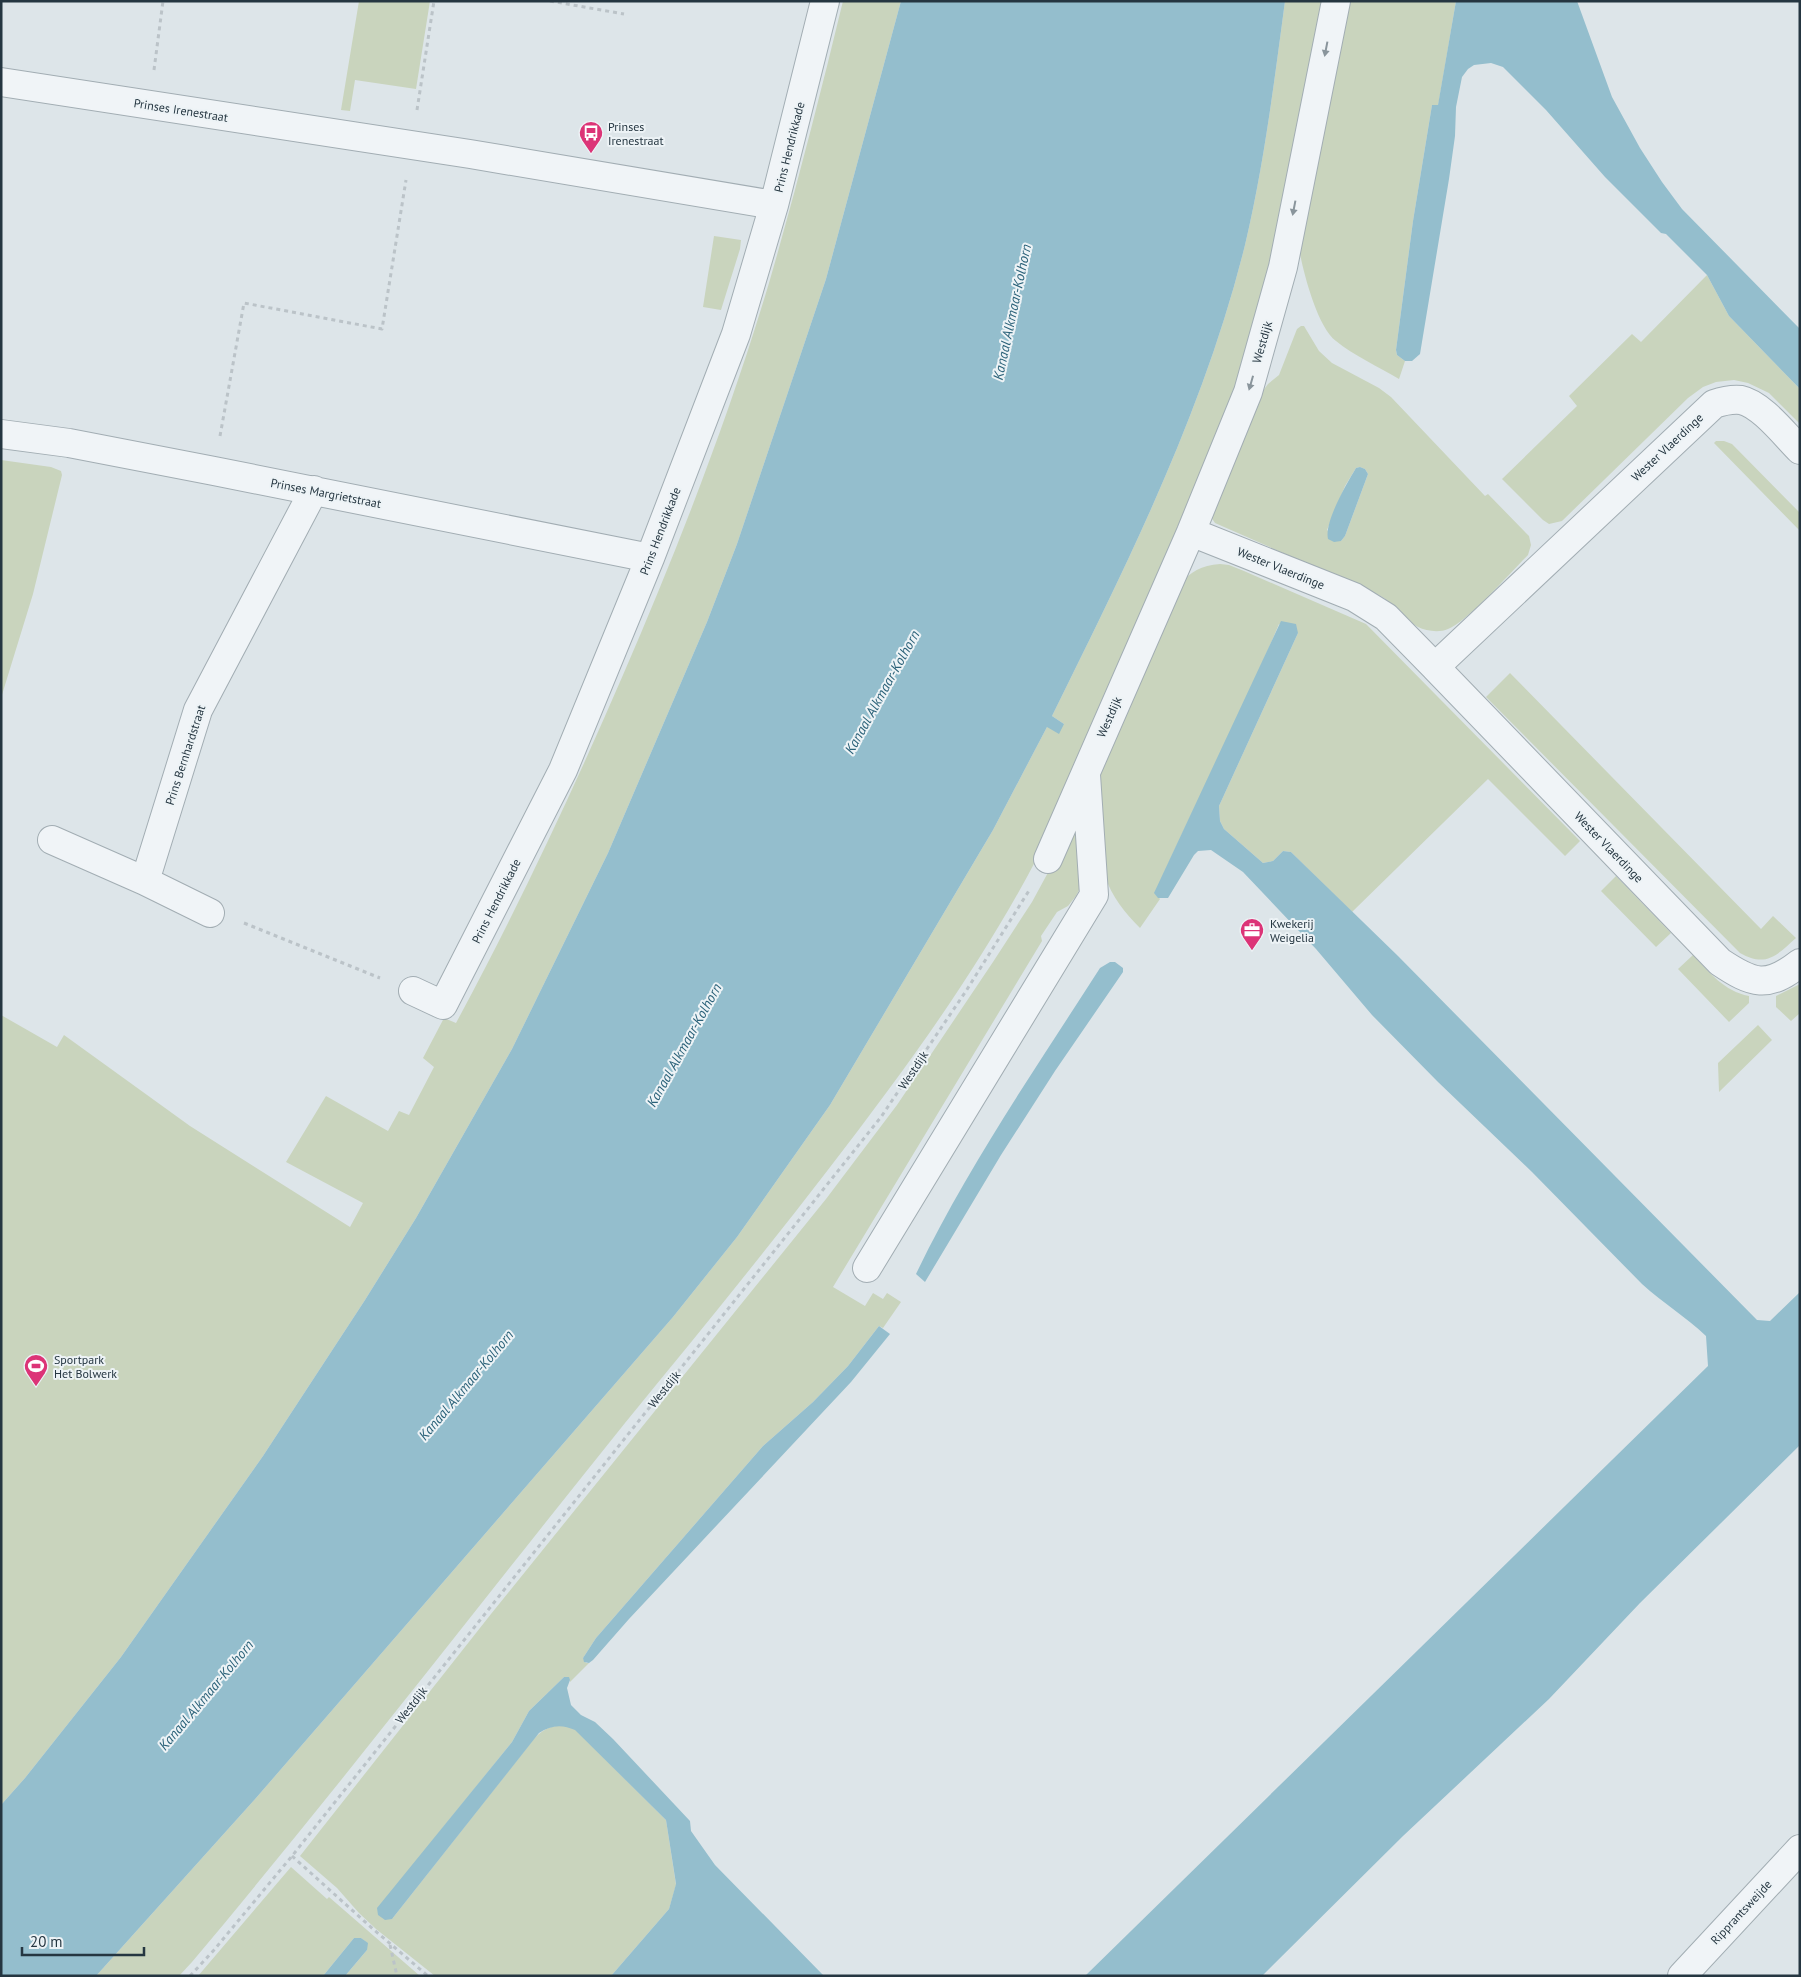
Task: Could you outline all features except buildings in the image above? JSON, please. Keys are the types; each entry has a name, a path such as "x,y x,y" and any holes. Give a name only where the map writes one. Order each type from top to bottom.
{"street":[{"name":"Prins Hendrikkade","path":"413,991 443,1005 562,770 650,558 736,334 774,205 825,1"},
{"name":"Westdijk","path":"1048,859 1191,532 1248,392 1281,275 1336,1"},
{"name":"Prinses Irenestraat","path":"1,82 411,145 774,205"},
{"name":"Wester Vlaerdinge","path":"1435,668 1714,404 1725,400 1741,400 1756,406 1800,450"},
{"name":"Prinses Margrietstraat","path":"1,434 69,444 314,490 650,558"},
{"name":"Prins Bernhardstraat","path":"145,881 198,710 314,490"},
{"name":"Wester Vlaerdinge","path":"1191,532 1354,597 1386,618 1720,962 1741,976 1763,981 1783,976 1800,963"},
{"path":"867,1268 1094,895 1085,771"},
{"path":"52,840 145,881 210,913"},
{"name":"Ripprantsweijde","path":"1682,1976 1800,1849"}],"path":[{"path":"148,105 163,1"},
{"path":"214,471 244,303 382,329 434,1"},
{"path":"550,1 624,14"},
{"name":"Westdijk","path":"190,1976 292,1856 881,1117 1010,923 1048,859"},
{"path":"210,913 233,919 413,991"},
{"path":"292,1856 428,1976"},
{"path":"390,1944 397,1976"}],"green space":[{"path":"359,1 430,1 416,89 355,80 350,111 341,110"},
{"path":"843,1 901,1 826,279 737,544 707,622 608,853 512,1049 416,1218 365,1300 263,1456 121,1657 25,1778 1,1805 1,1015 57,1047 64,1035 190,1126 350,1227 363,1203 286,1162 326,1096 388,1131 399,1111 409,1115 434,1067 423,1058 444,1018 456,1023 501,938 543,851 623,675 683,530 720,432 779,248 808,143"},
{"path":"1285,1 1327,1 1276,250 1228,415 1036,860 1003,919 929,1034 825,1174 356,1761 192,1962 179,1976 96,1976 256,1798 673,1317 737,1237 830,1105 993,830 1047,727 1064,724 1052,716 1108,602 1161,486 1186,427 1228,307 1245,245 1258,185"},
{"path":"1344,1 1456,1 1438,106 1432,105 1413,221 1396,350 1397,355 1405,361 1399,379 1350,351 1329,334 1312,298 1299,249"},
{"path":"714,236 741,240 740,249 721,310 703,307"},
{"path":"1707,275 1729,316 1800,389 1800,424 1769,393 1748,383 1734,380 1716,382 1703,387 1688,398 1562,521 1549,524 1502,479 1577,406 1569,396 1632,334 1641,342"},
{"path":"1304,326 1319,351 1332,363 1379,388 1391,397 1485,496 1488,494 1529,536 1531,545 1528,555 1477,607 1456,625 1441,631 1425,630 1418,627 1379,595 1215,523 1211,517 1256,400 1268,384 1279,375 1297,329","holes":["1356,468 1365,469 1368,474 1345,536 1341,541 1327,530 1345,486"]},
{"path":"1716,441 1732,444 1800,513 1800,531 1714,443"},
{"path":"1,460 51,467 61,471 62,475 33,594 1,698"},
{"path":"1220,564 1229,565 1244,571 1366,624 1580,841 1565,856 1488,779 1352,912 1291,852 1283,851 1273,861 1263,863 1224,829 1220,821 1219,806 1298,633 1279,624 1155,893 1160,899 1140,928 1111,891 1105,876 1098,777 1178,585 1197,570"},
{"path":"1510,673 1761,929 1773,916 1796,938 1771,958 1757,959 1740,953 1486,697"},
{"path":"1076,821 1082,884 1076,896 1068,906 1057,912 1041,936 1042,941 833,1287 865,1306 873,1293 883,1299 887,1293 901,1302 883,1328 879,1326 848,1366 813,1402 763,1446 596,1638 583,1658 586,1663 589,1663 570,1682 570,1680 564,1677 529,1711 512,1742 437,1835 392,1919 533,1740 547,1729 557,1726 575,1729 666,1820 676,1885 669,1909 611,1976 435,1976 376,1929 337,1888 300,1856 491,1614 826,1199 897,1105 1032,902"},
{"path":"1616,876 1671,933 1656,947 1601,891"},
{"path":"1693,955 1725,986 1740,994 1749,996 1749,1003 1729,1022 1678,969"},
{"path":"1800,984 1800,1013 1791,1021 1776,1007 1776,996"},
{"path":"1758,1025 1772,1040 1719,1092 1718,1063"},
{"path":"291,1867 327,1899 329,1897 420,1976 345,1976 367,1950 367,1943 361,1938 354,1938 323,1976 198,1976"}],"water":[{"name":"Kanaal Alkmaar-Kolhorn","path":"901,1 1285,1 1258,185 1245,245 1228,307 1186,427 1161,486 1108,602 1052,716 1064,724 1059,734 1047,727 993,830 830,1105 737,1237 673,1317 256,1798 96,1976 1,1976 1,1805 25,1778 121,1657 263,1456 365,1300 416,1218 512,1049 608,853 707,622 737,544 826,279"},
{"path":"1456,1 1577,1 1612,97 1640,148 1662,182 1682,209 1800,329 1800,389 1729,316 1707,275 1666,234 1661,233 1605,177 1546,110 1503,67 1491,63 1474,65 1462,77 1456,107 1455,136 1449,179 1420,354 1412,361 1405,361 1397,355 1396,350 1413,221 1432,105 1438,105"},
{"path":"1356,468 1365,469 1368,474 1345,536 1341,541 1334,542 1328,539 1329,523 1342,493"},
{"path":"1281,621 1296,624 1298,633 1219,806 1220,821 1224,829 1263,863 1273,861 1283,851 1291,852 1398,956 1757,1320 1770,1321 1800,1292 1800,1445 1640,1603 1549,1699 1403,1836 1262,1976 1085,1976 1708,1366 1706,1336 1642,1284 1532,1172 1438,1082 1372,1015 1316,949 1243,872 1211,850 1198,851 1168,898 1158,898 1154,893"},
{"path":"1110,962 1115,962 1123,968 1123,972 1055,1071 1001,1155 925,1282 916,1274 980,1156 1100,968"},
{"path":"879,1326 890,1334 851,1382 629,1619 593,1660 589,1663 584,1662 583,1658 596,1638 763,1446 813,1402 848,1366"},
{"path":"564,1677 569,1677 570,1680 567,1688 571,1705 581,1715 595,1722 613,1739 690,1821 691,1831 715,1865 824,1976 611,1976 669,1909 676,1884 666,1820 575,1730 561,1726 548,1728 539,1733 392,1919 385,1920 378,1915 377,1908 512,1742 529,1711"},
{"path":"354,1938 361,1938 368,1943 367,1950 345,1976 323,1976"}],"place":[{"name":"Prinses Irenestraat","path":"591,154"},
{"name":"Kwekerij Weigelia","path":"1252,951"},
{"name":"Sportpark Het Bolwerk","path":"36,1387"}]}
